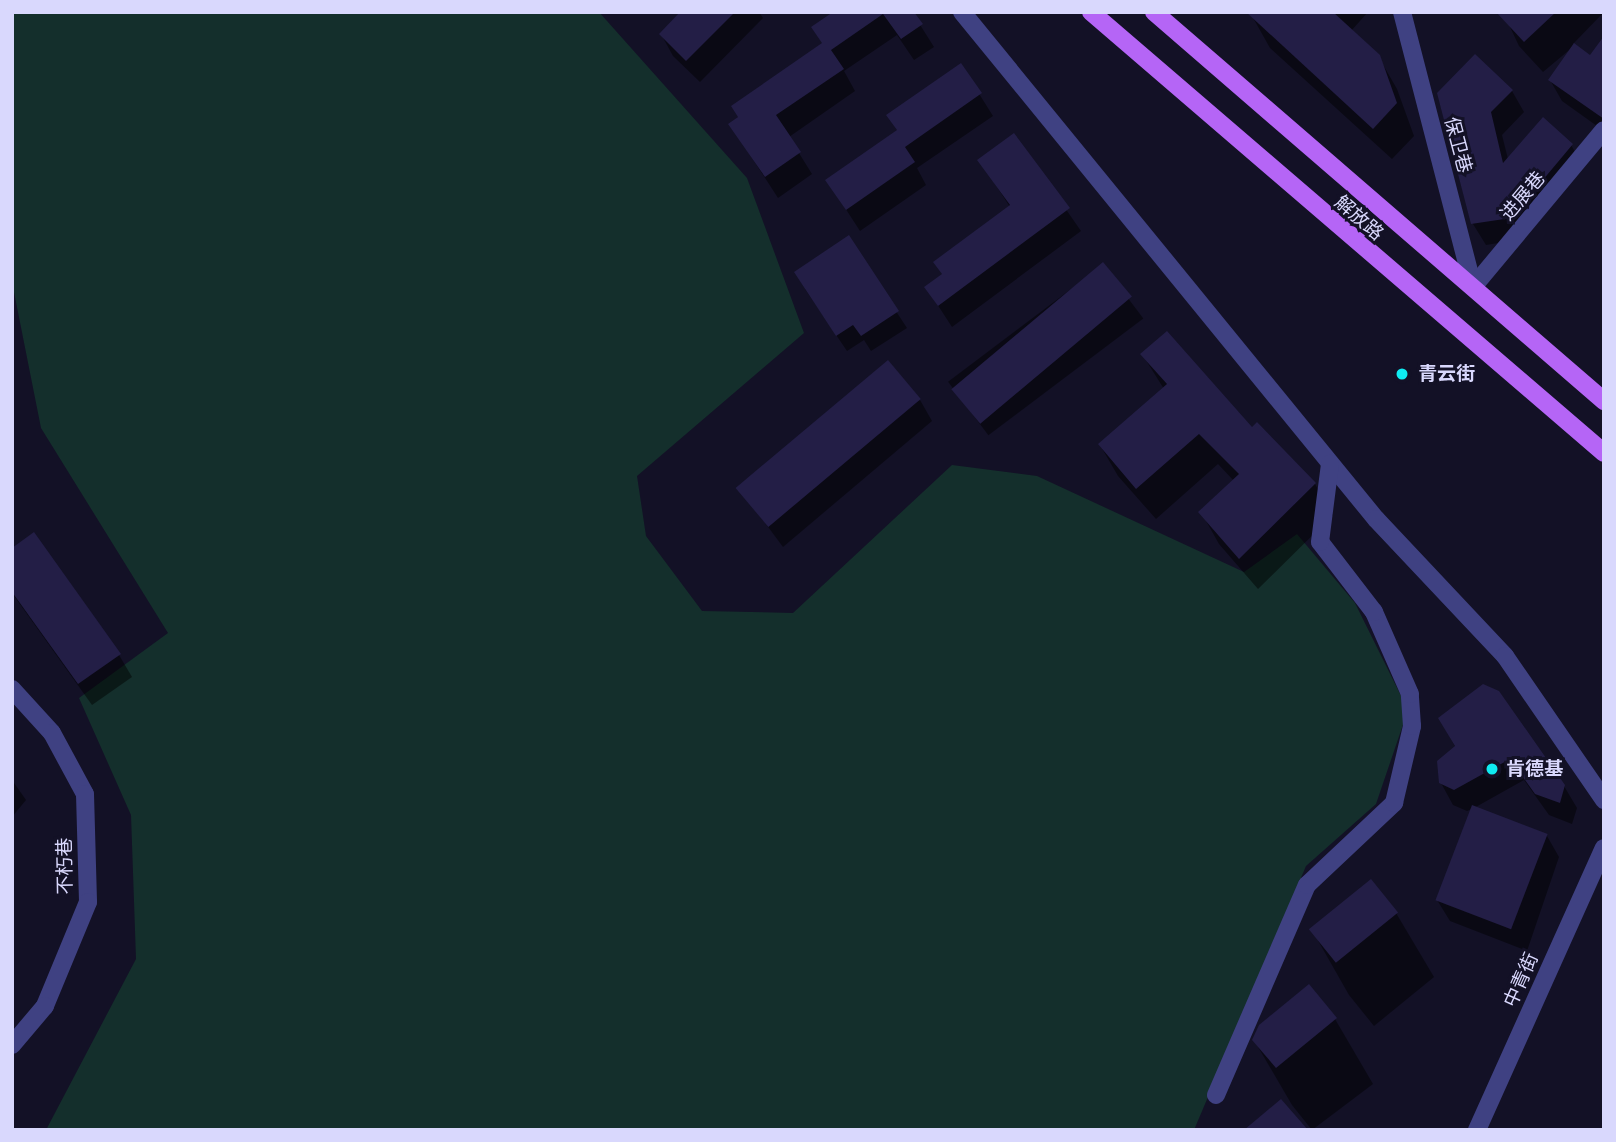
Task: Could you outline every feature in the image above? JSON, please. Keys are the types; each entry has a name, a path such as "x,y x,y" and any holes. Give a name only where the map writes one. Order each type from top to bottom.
{"main road":[{"name":"解放路","path":"1091,12 1604,453"},
{"name":"解放路","path":"1154,12 1604,401"}],"street":[{"path":"962,12 1330,464 1505,656 1604,800"},
{"name":"保卫巷","path":"1402,12 1473,288"},
{"name":"进展巷","path":"1473,288 1604,130"},
{"path":"1216,1095 1307,885 1394,803 1412,726 1410,694 1374,612 1320,542 1330,464"},
{"name":"不朽巷","path":"12,689 52,733 85,794 88,902 45,1006 12,1045"},
{"name":"中青街","path":"1477,1130 1604,848"}],"green space":[{"path":"12,12 599,12 747,178 804,333 637,476 646,536 702,611 793,613 952,465 1037,476 1244,572 1297,534 1355,603 1408,710 1376,804 1306,866 1194,1130 46,1130 136,959 131,815 79,698 168,633 41,428 12,282"}],"building":[{"path":"680,12 735,12 686,61 659,34"},
{"path":"833,12 914,12 923,24 901,39 883,14 831,50 844,69 776,115 801,152 765,177 728,124 738,117 731,106 822,43 811,27"},
{"path":"1246,12 1333,12 1380,55 1397,103 1373,129"},
{"path":"1496,12 1556,12 1524,42"},
{"path":"1604,36 1604,119 1548,80 1574,43 1590,55"},
{"path":"1475,54 1513,90 1491,112 1503,163 1543,117 1573,144 1511,218 1471,224 1437,93"},
{"path":"961,63 982,93 905,147 915,162 846,210 825,180 897,130 886,115"},
{"path":"1014,133 1070,208 938,306 924,287 942,274 933,262 1010,205 977,160"},
{"path":"849,235 899,311 861,336 853,325 836,336 794,272"},
{"path":"1103,262 1132,296 980,424 951,389"},
{"path":"1167,331 1252,427 1257,422 1316,483 1239,559 1198,512 1239,474 1199,434 1136,489 1098,444 1167,384 1140,354"},
{"path":"888,360 921,399 768,527 736,488"},
{"path":"34,532 121,654 78,684 12,592 12,548"},
{"path":"1483,684 1499,691 1565,785 1560,803 1535,794 1510,759 1454,790 1439,783 1437,761 1455,746 1438,718"},
{"path":"1472,805 1548,834 1511,929 1435,900"},
{"path":"1371,879 1398,912 1336,963 1309,929"},
{"path":"1309,984 1337,1018 1276,1068 1252,1040 1259,1025"},
{"path":"1281,1099 1308,1130 1244,1130"}],"place":[{"name":"青云街","path":"1402,374"},
{"name":"肯德基","path":"1492,769"}]}
